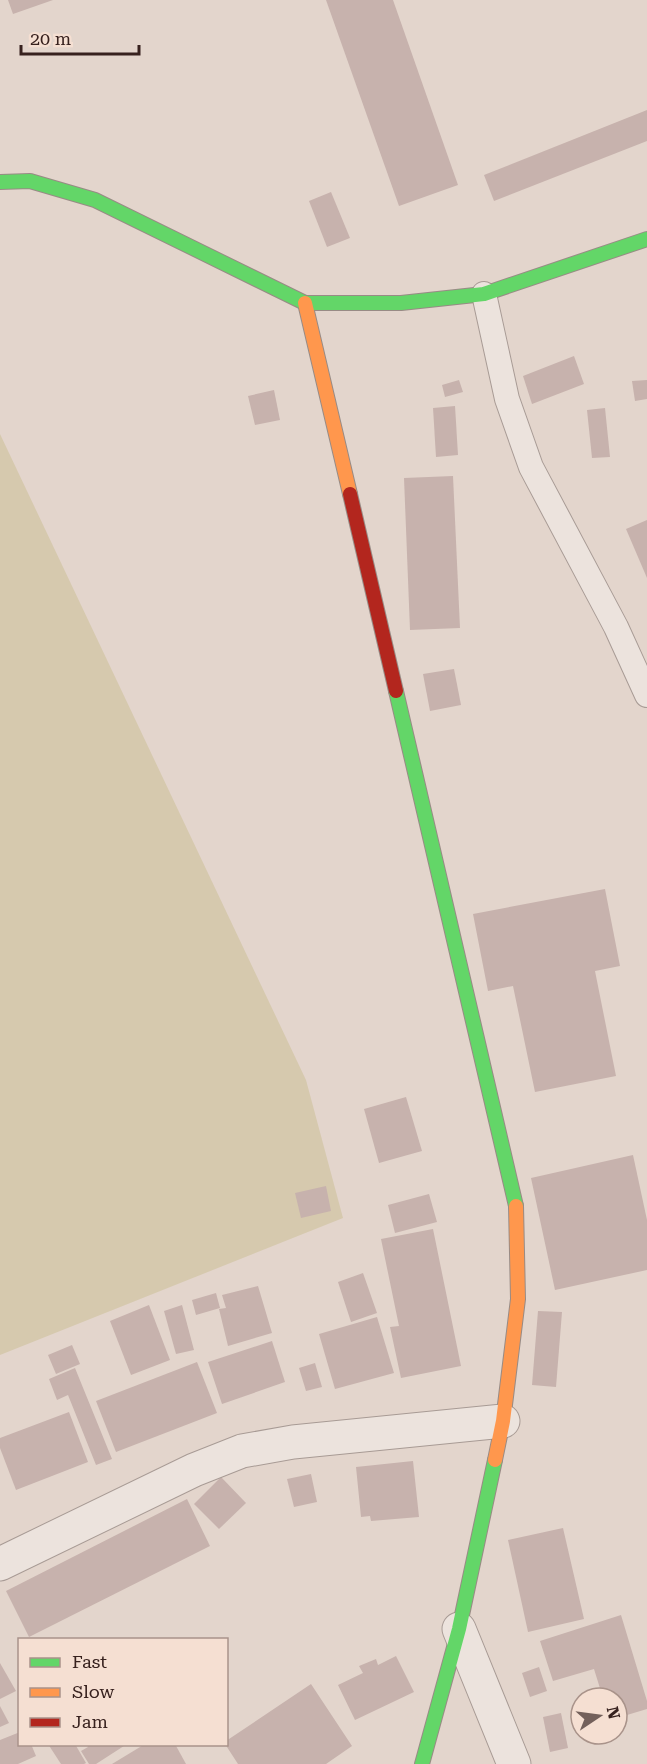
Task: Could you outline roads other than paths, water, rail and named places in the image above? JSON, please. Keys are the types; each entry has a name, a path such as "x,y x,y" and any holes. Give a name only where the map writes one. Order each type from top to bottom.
{"street":[{"path":"0,182 30,182 95,200 305,303 401,303 484,294 647,240"},
{"path":"305,303 516,1207 518,1299 503,1421 459,1629 422,1764"},
{"path":"0,1564 194,1470 242,1451 293,1442 503,1421"},
{"path":"459,1629 514,1764"}],"lane":[{"path":"484,294 507,399 531,467 616,627 647,695"}]}
